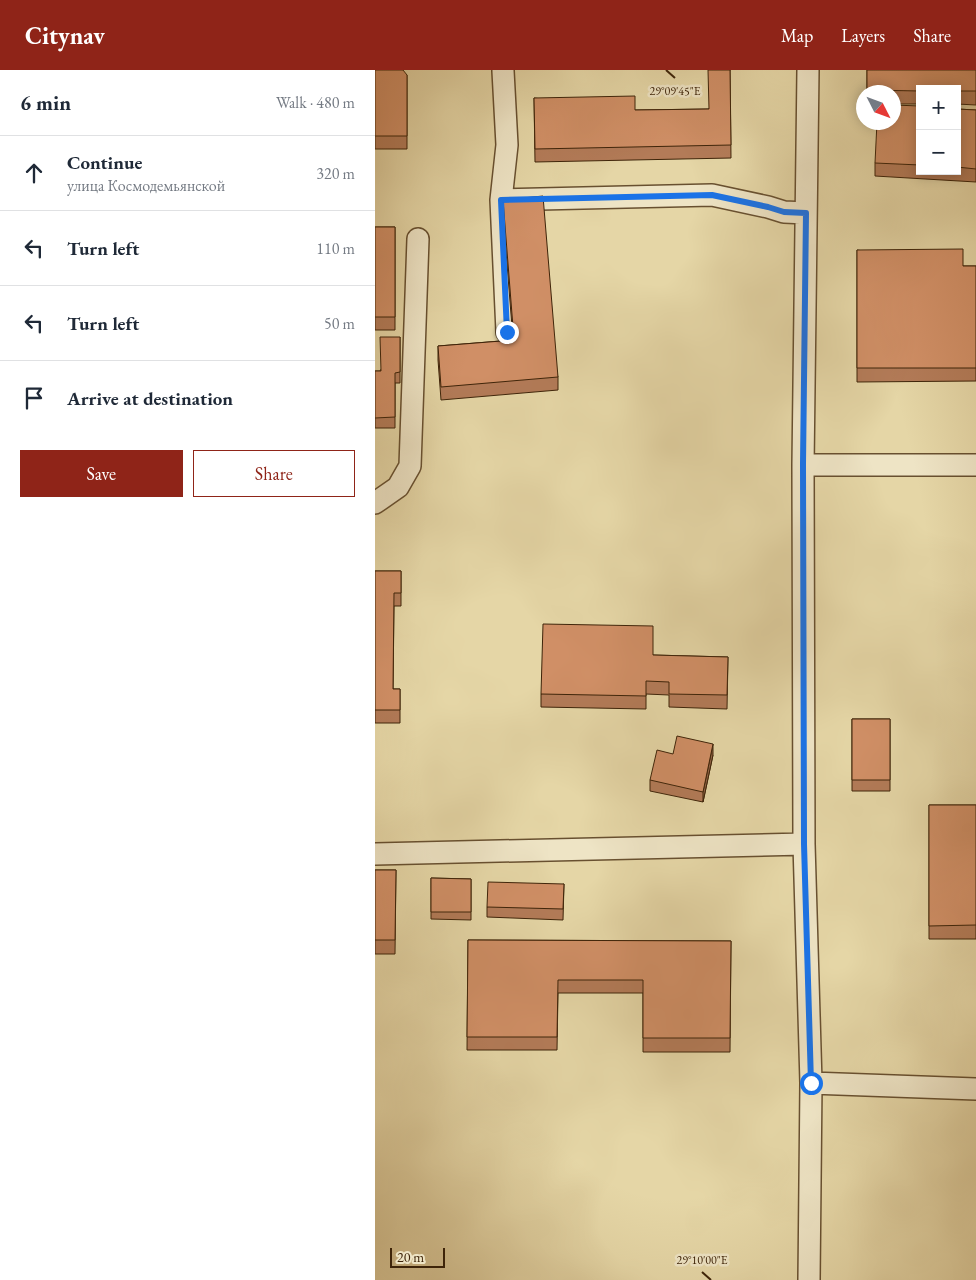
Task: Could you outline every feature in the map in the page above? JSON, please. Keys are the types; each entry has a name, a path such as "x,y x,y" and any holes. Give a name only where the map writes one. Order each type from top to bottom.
{"street":[{"path":"808,70 803,464 804,844 811,1083 809,1280"},
{"path":"503,71 507,146 501,200 507,332"},
{"path":"501,200 712,195 784,212 806,213"},
{"path":"375,502 398,488 410,466 418,239"},
{"path":"803,464 976,465"},
{"path":"375,854 804,844"},
{"path":"811,1083 976,1089"}],"building":[{"path":"375,70 403,70 407,75 407,136 375,136"},
{"path":"708,70 730,70 731,145 535,149 534,98 635,96 635,110 709,109"},
{"path":"867,70 976,70 976,91 961,91 961,85 916,85 916,91 901,91 901,85 867,85"},
{"path":"901,105 916,106 916,165 875,163 877,130 901,130"},
{"path":"961,109 976,110 976,169 961,167"},
{"path":"543,196 558,377 441,387 438,346 514,340 503,200"},
{"path":"375,227 395,227 395,317 375,317"},
{"path":"963,249 963,266 976,266 976,368 857,368 857,250"},
{"path":"380,337 400,337 400,372 395,373 395,417 375,418 375,371 381,371"},
{"path":"375,571 401,571 401,593 394,593 393,689 400,689 400,710 375,710"},
{"path":"543,624 653,626 653,655 728,657 727,695 669,694 669,682 646,681 646,696 541,694"},
{"path":"852,719 890,719 890,780 852,780"},
{"path":"677,736 713,744 703,792 650,780 657,750 673,754"},
{"path":"929,805 976,805 976,925 929,926"},
{"path":"375,870 396,870 395,940 375,940"},
{"path":"431,878 471,879 471,912 431,912"},
{"path":"488,882 564,884 563,909 487,907"},
{"path":"468,940 731,941 730,1038 643,1038 643,980 558,980 557,1037 467,1037"}],"route":[{"path":"507,332 501,200 712,195 784,212 806,213 803,464 804,844 811,1083"}]}
